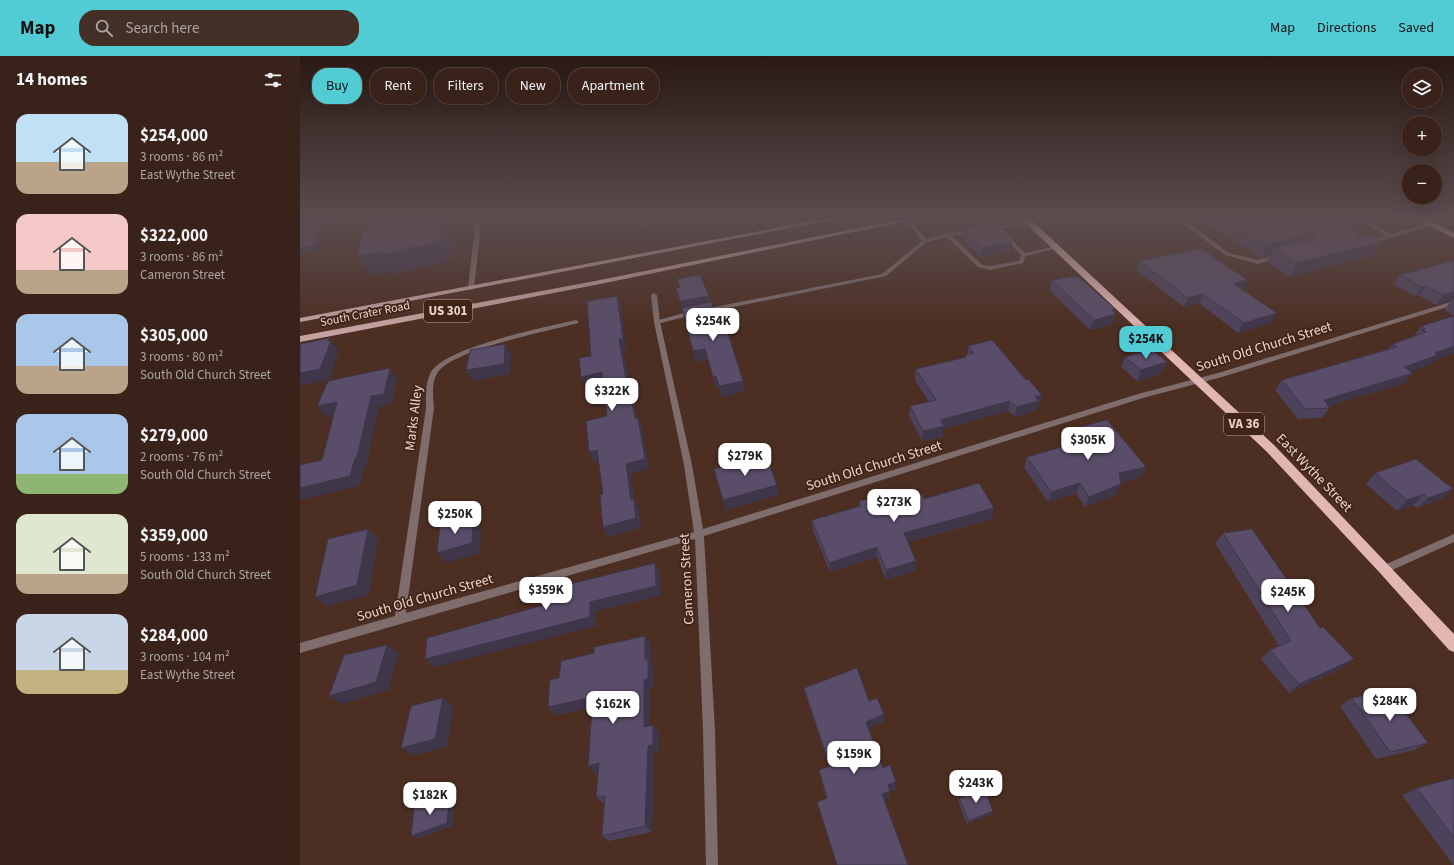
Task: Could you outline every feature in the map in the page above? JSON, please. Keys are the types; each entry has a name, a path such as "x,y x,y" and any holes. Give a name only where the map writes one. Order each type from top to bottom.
{"highway":[{"name":"East Wythe Street","path":"1062,254 1199,380 1271,449 1386,569 1454,644"}],"main road":[{"name":"South Crater Road","path":"300,320 651,254"},
{"name":"South Crater Road","path":"300,339 740,254"}],"street":[{"path":"471,288 474,254"},
{"path":"658,322 684,315 884,275 909,254"},
{"path":"967,254 980,266 990,268 1021,262 1024,255 1030,254"},
{"path":"1227,254 1258,262 1282,256"},
{"name":"Cameron Street","path":"654,295 658,322 688,465 699,534 708,723 712,865"},
{"name":"South Old Church Street","path":"300,648 400,618 699,534 1141,396 1454,304"},
{"name":"Marks Alley","path":"400,618 430,408 432,376 437,369 446,362 466,354 540,330 576,322"},
{"path":"1386,569 1454,538"}],"building":[{"path":"358,254 372,254 357,256"},
{"path":"1174,254 1209,254 1247,280 1234,284 1277,313 1244,323 1203,294 1188,298 1139,261"},
{"path":"1283,254 1334,254 1297,263"},
{"path":"1454,260 1454,292 1443,295 1426,286 1422,287 1400,275"},
{"path":"700,275 709,296 680,301 676,288 680,287 677,279"},
{"path":"1075,276 1080,278 1115,309 1112,310 1116,314 1094,320 1052,280"},
{"path":"617,296 623,339 619,339 627,385 629,385 635,419 638,418 645,459 626,464 631,500 634,499 636,518 603,527 600,495 603,494 597,450 589,452 586,421 607,416 602,372 581,377 579,358 591,356 587,301"},
{"path":"711,302 721,328 726,327 743,381 719,386 716,376 713,377 705,349 693,351 682,308"},
{"path":"1454,316 1454,346 1435,353 1438,355 1404,367 1413,373 1324,400 1330,408 1305,409 1282,380 1397,347 1393,344 1426,332 1421,330 1425,329 1421,326"},
{"path":"329,338 328,341 331,341 320,369 300,373 300,344"},
{"path":"992,340 1026,380 1028,379 1042,395 1035,397 1039,401 1017,407 1010,401 940,420 944,426 923,431 910,406 936,400 916,369 966,357 965,355 974,353 968,346"},
{"path":"505,344 504,364 466,370 470,350"},
{"path":"1151,349 1167,362 1141,370 1125,357"},
{"path":"390,368 384,394 371,396 357,457 355,458 350,476 300,488 300,465 322,460 337,402 317,406 328,381"},
{"path":"1107,420 1146,467 1119,473 1121,484 1089,497 1080,483 1051,492 1027,457 1086,440 1079,427"},
{"path":"766,455 777,485 723,500 714,469"},
{"path":"1416,459 1453,489 1428,498 1424,494 1407,500 1375,473"},
{"path":"979,483 994,508 904,533 916,561 886,570 877,547 829,563 812,520 861,506 859,501 887,494 888,498 916,491 918,495 922,494 924,499"},
{"path":"471,517 471,521 473,520 472,543 437,553 440,525"},
{"path":"368,529 357,585 315,597 328,539"},
{"path":"1252,529 1320,628 1323,627 1354,659 1299,684 1270,650 1291,641 1223,533"},
{"path":"655,563 656,586 590,602 590,617 425,659 427,638 551,603 551,590 566,585"},
{"path":"645,636 645,659 648,659 648,679 644,680 644,727 653,725 653,744 648,746 645,826 602,836 605,796 596,797 599,763 588,766 593,697 548,707 550,680 559,678 561,661 594,653 594,647"},
{"path":"387,645 376,682 329,696 344,655"},
{"path":"857,668 869,701 877,698 884,714 866,722 883,768 890,765 896,782 888,785 890,791 882,794 908,865 837,865 817,802 827,798 819,770 830,766 804,688"},
{"path":"1383,692 1399,712 1404,711 1428,743 1390,752 1352,698"},
{"path":"443,698 435,739 401,748 411,706"},
{"path":"1454,778 1454,838 1417,788"},
{"path":"984,788 993,811 969,821 959,798"},
{"path":"450,795 447,823 411,836 414,808"}]}
